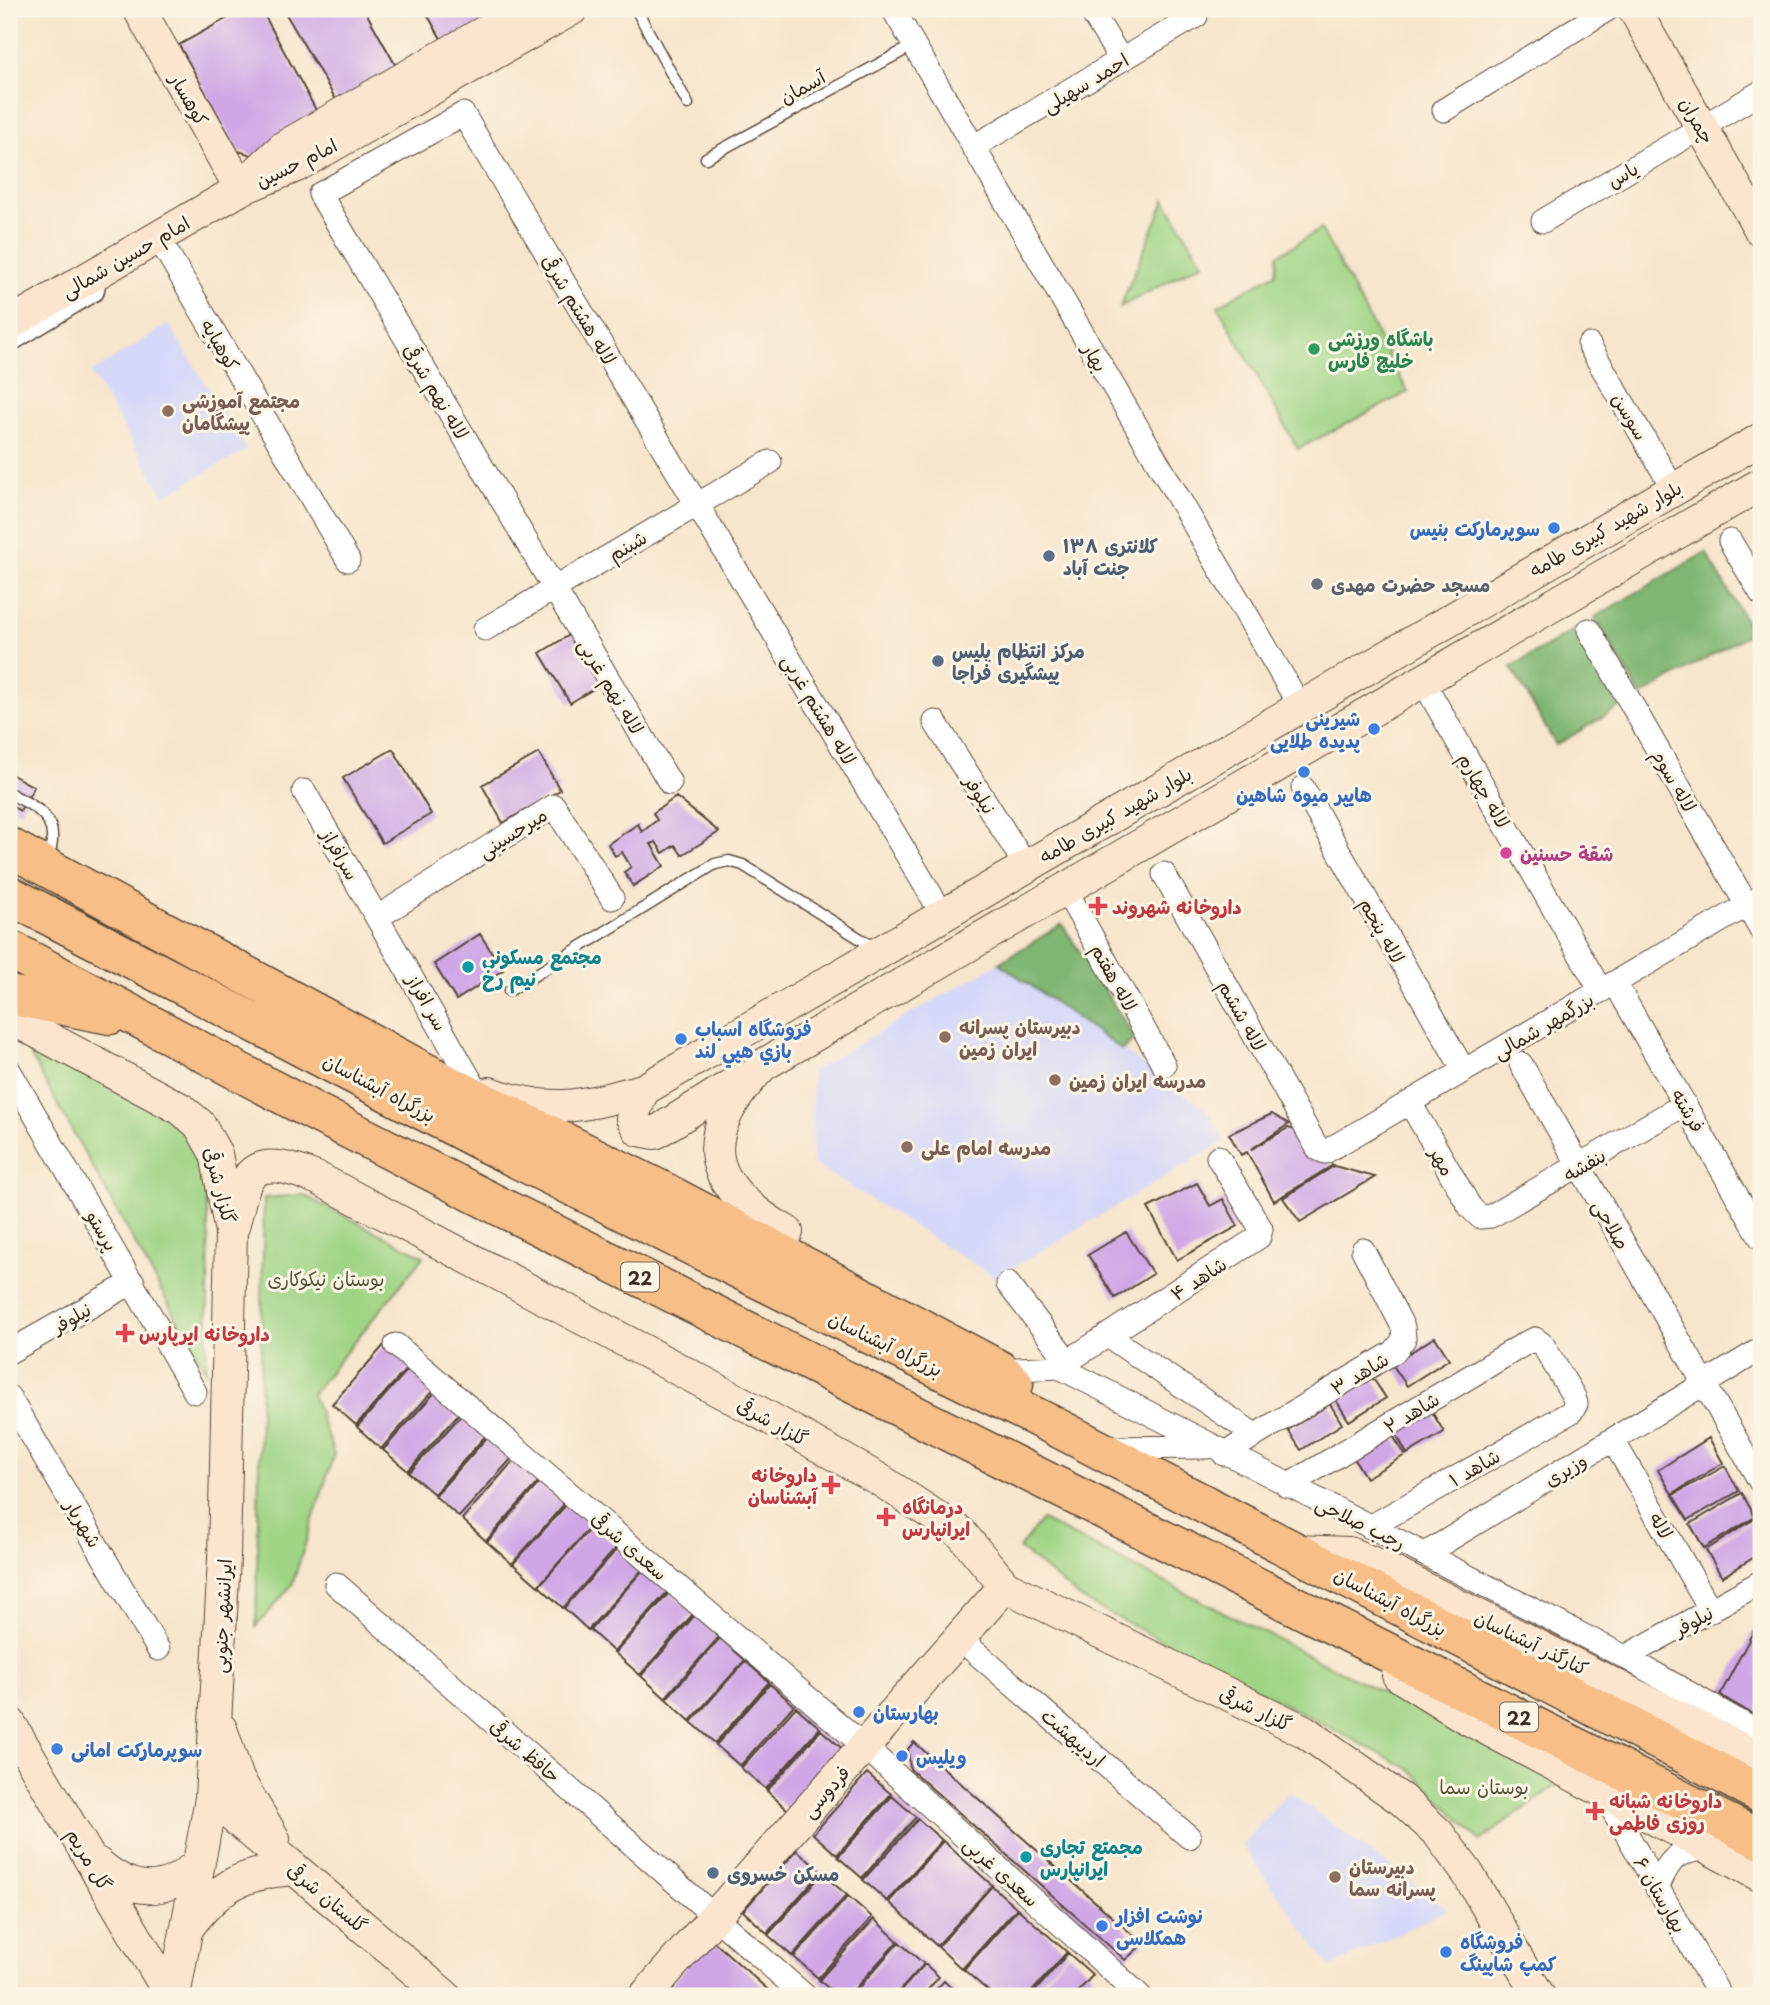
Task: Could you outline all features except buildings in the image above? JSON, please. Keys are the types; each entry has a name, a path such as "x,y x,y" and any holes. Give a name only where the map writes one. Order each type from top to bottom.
{"highway":[{"path":"15,850 1000,1370"},
{"name":"بزرگراه آبشناسان","path":"9,895 489,1145 1097,1448 1761,1794"},
{"name":"22","path":"9,949 313,1111 1275,1598 1625,1769 1761,1840"},
{"path":"9,995 146,1022"},
{"path":"787,1232 950,1319 1054,1426"}],"street":[{"name":"کوهسار","path":"139,9 241,189"},
{"name":"امام حسین","path":"241,189 284,147 525,9"},
{"name":"امام حسین","path":"241,189 296,166 572,9"},
{"name":"بهار","path":"893,9 1300,706"},
{"path":"1090,9 1121,60"},
{"path":"1444,110 1608,9"},
{"name":"چمران","path":"1634,9 1761,231"},
{"name":"احمد سهیلی","path":"974,147 1121,60 1193,12"},
{"name":"یاس","path":"1543,221 1761,92"},
{"name":"لاله هشتم شرقی","path":"320,194 463,114 698,504"},
{"name":"امام حسین شمالی","path":"9,324 241,189"},
{"name":"لاله نهم شرقی","path":"320,194 554,589"},
{"name":"کوهپایه","path":"158,237 348,559"},
{"name":"سوسن","path":"1589,345 1673,488"},
{"name":"بلوار شهید کبیری طامه","path":"461,1086 553,1108 579,1107 643,1090 1761,439"},
{"name":"شبنم","path":"485,629 770,462"},
{"name":"بلوار شهید کبیری طامه","path":"787,1232 738,1197 727,1181 717,1154 719,1127 727,1107 763,1065 1761,484"},
{"name":"لاله هشتم غربی","path":"698,504 943,915"},
{"path":"1730,541 1761,593"},
{"name":"لاله نهم غربی","path":"554,589 670,783"},
{"name":"لاله سوم","path":"1589,630 1754,901 1761,930"},
{"name":"لاله چهارم","path":"1432,697 1608,987"},
{"name":"نیلوفر","path":"935,722 1026,866"},
{"name":"لاله پنجم","path":"1303,788 1464,1071"},
{"name":"سرافراز","path":"304,791 378,917"},
{"name":"میرحسینی","path":"378,917 554,806 612,898"},
{"name":"لاله ششم","path":"1164,874 1318,1149 1325,1152"},
{"name":"لاله هفتم","path":"1065,889 1164,1065"},
{"name":"بزرگمهر شمالی","path":"1325,1152 1754,901"},
{"name":"سر افراز","path":"378,917 461,1086"},
{"name":"فرشته","path":"1608,987 1685,1104 1761,1238"},
{"name":"گلزار شرقی","path":"9,1017 181,1109 199,1124 216,1154 231,1232"},
{"name":"صلاحی","path":"1521,1064 1761,1483"},
{"path":"643,1090 632,1118 639,1130 655,1133 763,1065"},
{"name":"پرستو","path":"9,1070 195,1392"},
{"name":"مهر","path":"1410,1103 1470,1207 1479,1217"},
{"name":"بنفشه","path":"1479,1217 1491,1216 1685,1104"},
{"name":"شاهد ۴","path":"1063,1364 1259,1237 1261,1229 1218,1157"},
{"name":"گلزار شرقی","path":"231,1232 241,1206 244,1186 255,1170 268,1166 283,1167 319,1179 748,1406 880,1480 961,1533 1005,1586 1304,1731 1402,1800 1437,1833 1468,1874 1539,1996"},
{"name":"ایرانشهر جنوبی","path":"173,1996 211,1798 224,1558 231,1232"},
{"name":"شاهد ۳","path":"1217,1450 1255,1436 1394,1352 1405,1339 1403,1327 1363,1250"},
{"name":"نیلوفر","path":"9,1352 133,1282"},
{"path":"946,1372 1063,1364 1008,1284"},
{"path":"1108,1336 1255,1436"},
{"name":"شاهد ۱","path":"1370,1527 1571,1412 1576,1404 1543,1345 1535,1339"},
{"name":"شاهد ۲","path":"1287,1486 1535,1339"},
{"name":"سعدی شرقی","path":"396,1345 864,1746"},
{"name":"وزیری","path":"1425,1554 1761,1349"},
{"name":"رجب صلاحی","path":"1063,1364 1217,1450 1625,1657 1761,1734"},
{"name":"شهریار","path":"9,1397 159,1649"},
{"name":"لاله","path":"1613,1440 1711,1611"},
{"path":"1097,1448 1217,1450"},
{"name":"کنارگذر آبشناسان","path":"1295,1551 1349,1553 1380,1566 1761,1759"},
{"name":"نیلوفر","path":"1625,1657 1761,1582"},
{"name":"حافظ شرقی","path":"336,1584 716,1915 805,1996"},
{"name":"فردوسی","path":"645,1996 1005,1586"},
{"path":"1275,1598 1464,1716 1761,1876"},
{"name":"اردیبهشت","path":"959,1638 1189,1837"},
{"path":"215,1710 239,1779 254,1810 295,1869"},
{"name":"گل مریم","path":"9,1722 173,1996"},
{"name":"سعدی غربی","path":"864,1746 1140,1996"},
{"name":"بهارستان ۶","path":"1602,1791 1720,1996"},
{"name":"گلستان شرقی","path":"211,1798 444,1996"},
{"path":"1657,1888 1672,1859 1682,1852 1710,1849"},
{"path":"87,1853 129,1885 152,1888 172,1883 199,1862"},
{"path":"187,1928 206,1903 226,1885 261,1871 295,1869"}],"lane":[{"path":"636,9 688,104"},
{"name":"آسمان","path":"706,158 914,45"},
{"path":"9,348 98,293 100,285 94,278 88,278"},
{"path":"9,793 41,811 50,820 53,832 51,848 45,853 15,850"},
{"path":"509,991 715,864 729,861 743,865 880,952"}],"shaded area":[{"name":"مجتمع آموزشی پیشگامان","path":"169,324 246,450 164,496 91,373"},
{"path":"999,963 1207,1110 1225,1141 996,1278 812,1163 812,1071"},
{"name":"دبیرستان پسرانه سما","path":"1289,1792 1448,1909 1330,1967 1242,1845"}],"green space":[{"path":"1165,200 1203,263 1120,307"},
{"name":"باشگاه ورزشی خلیج فارس","path":"1321,229 1408,392 1298,449 1218,306 1276,273 1278,255"},
{"path":"1706,552 1752,632 1641,696 1595,617"},
{"path":"1576,629 1620,707 1556,745 1511,667"},
{"path":"1062,924 1135,1038 1122,1050 999,963"},
{"path":"24,1044 138,1100 178,1126 190,1138 199,1157 207,1215 206,1371"},
{"name":"بوستان نیکوکاری","path":"303,1195 424,1256 312,1394 334,1454 292,1585 256,1627 264,1198"},
{"name":"بوستان سما","path":"1042,1520 1389,1696 1568,1777 1480,1841 1410,1769 1081,1599 1019,1548"}],"place":[{"name":"باشگاه ورزشی خلیج فارس","path":"1314,349"},
{"name":"مجتمع آموزشی پیشگامان","path":"168,411"},
{"name":"سوپرمارکت بنیس","path":"1554,528"},
{"name":"کلانتری ۱۳۸ جنت آباد","path":"1049,556"},
{"name":"مسجد حضرت مهدی","path":"1317,584"},
{"name":"مرکز انتظام پلیس پیشگیری فراجا","path":"938,661"},
{"name":"شيرينی پديده طلايی","path":"1374,729"},
{"name":"هایپر میوه شاهین","path":"1304,772"},
{"name":"شقة حسنين","path":"1506,853"},
{"name":"داروخانه شهروند","path":"1098,906"},
{"name":"مجتمع مسکونی نیم رخ","path":"468,967"},
{"name":"دبیرستان پسرانه ایران زمین","path":"945,1037"},
{"name":"فروشگاه اسباب بازي هپي لند","path":"681,1039"},
{"name":"مدرسه ایران زمین","path":"1055,1080"},
{"name":"مدرسه امام علی","path":"907,1147"},
{"name":"داروخانه ایرپارس","path":"125,1333"},
{"name":"داروخانه آبشناسان","path":"831,1485"},
{"name":"درمانگاه ایرانپارس","path":"886,1517"},
{"name":"بهارستان","path":"859,1712"},
{"name":"سوپرمارکت امانی","path":"57,1749"},
{"name":"ویلیس","path":"902,1756"},
{"name":"داروخانه شبانه روزی فاطمی","path":"1595,1811"},
{"name":"مجمتع تجاری ایرانپارس","path":"1026,1857"},
{"name":"مسکن خسروی","path":"713,1873"},
{"name":"دبیرستان پسرانه سما","path":"1335,1877"},
{"name":"نوشت افزار همکلاسی","path":"1102,1926"},
{"name":"فروشگاه کمپ شاپینگ","path":"1446,1952"}]}
